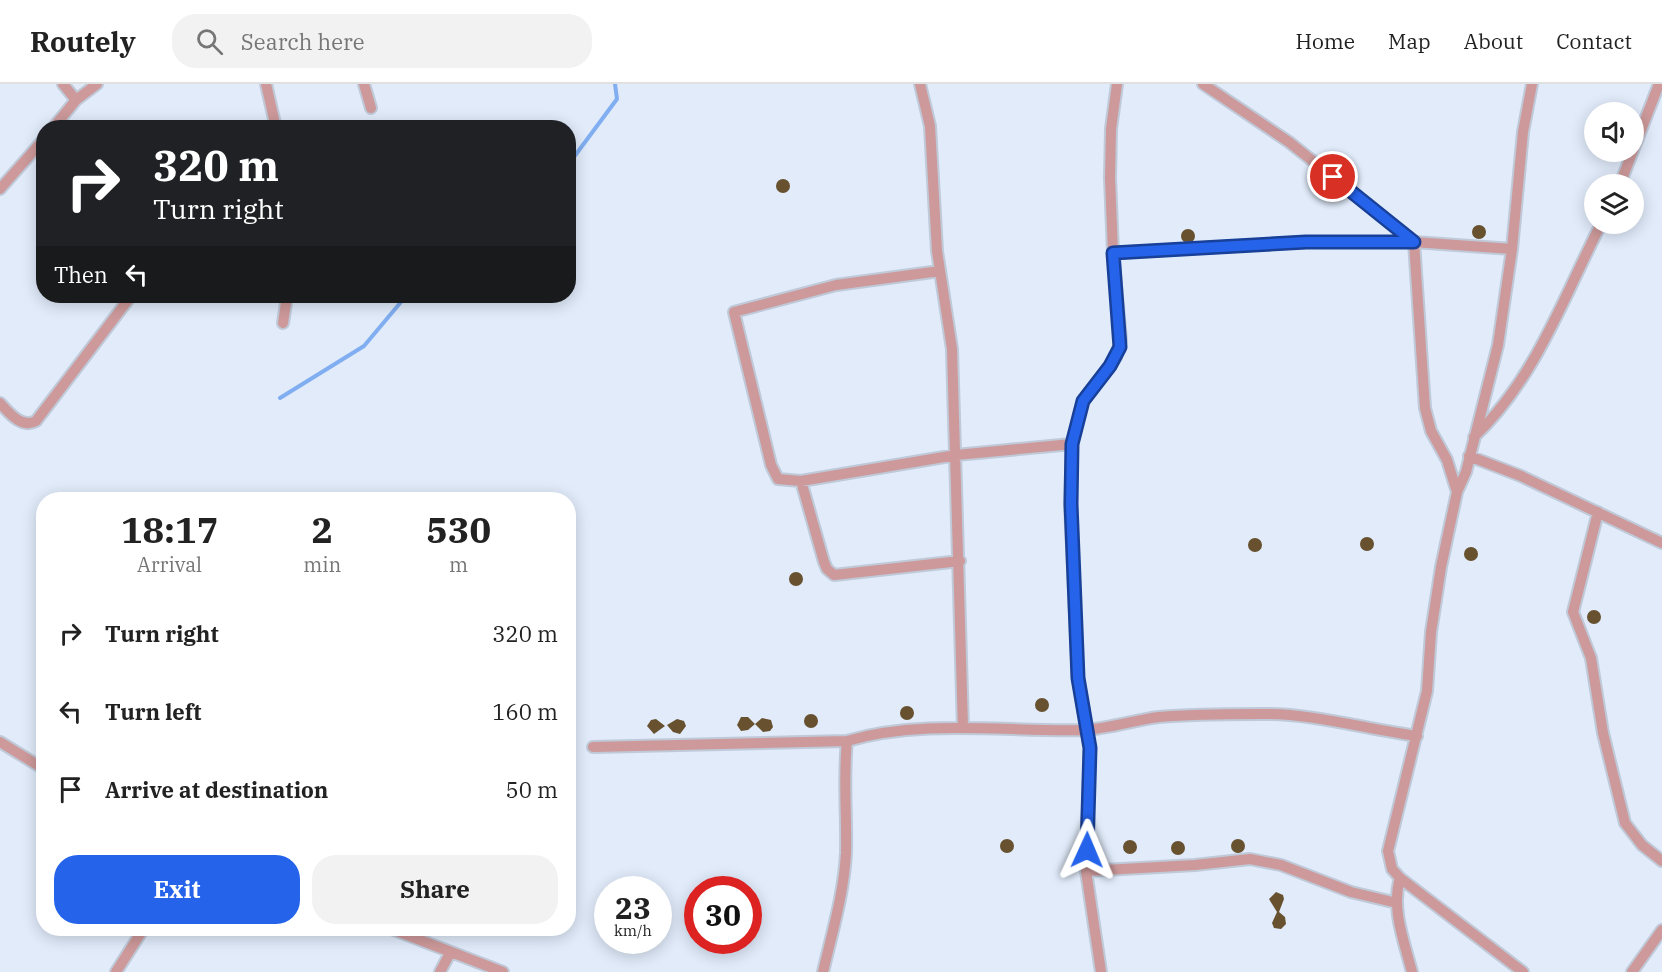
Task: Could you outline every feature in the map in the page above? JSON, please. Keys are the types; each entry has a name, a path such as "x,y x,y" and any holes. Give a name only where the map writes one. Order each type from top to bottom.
{"street":[{"path":"63,84 76,100"},
{"path":"60,120 76,100 97,84"},
{"path":"266,84 274,120"},
{"path":"364,84 371,108"},
{"path":"920,84 930,126 934,223 952,349 960,561 963,728"},
{"path":"1101,972 1086,871 1090,748 1078,678 1071,504 1072,444 1083,401 1110,366 1120,347 1113,253 1111,129 1117,84"},
{"path":"1203,84 1289,142 1414,242 1425,408 1431,431 1447,460 1457,492"},
{"path":"1523,972 1400,878 1388,860 1389,841 1427,691 1431,632 1441,567 1457,492 1469,456 1498,345 1512,249 1522,132 1532,84"},
{"path":"1624,174 1659,84"},
{"path":"0,189 36,148"},
{"path":"1474,437 1502,409 1542,347 1596,234"},
{"path":"1113,253 1306,242 1414,242 1512,249"},
{"path":"940,271 836,285 734,312 774,474 784,481 801,481 956,455 1072,444"},
{"path":"0,403 24,423 36,422 126,303"},
{"path":"283,323 285,303"},
{"path":"1469,456 1521,476 1662,543"},
{"path":"801,481 826,569 834,575 960,561"},
{"path":"1598,512 1573,612 1591,658 1603,733 1625,823 1642,845 1662,861"},
{"path":"593,747 847,741 870,734 963,728 1086,730 1160,717 1260,714 1334,720 1417,736"},
{"path":"823,972 840,898 846,854 844,766 847,741"},
{"path":"0,742 36,764"},
{"path":"1086,871 1195,865 1250,859 1281,866 1351,891 1397,903"},
{"path":"1400,878 1397,903 1412,972"},
{"path":"1632,972 1662,930"},
{"path":"116,972 139,936"},
{"path":"409,936 503,972"},
{"path":"440,972 450,953"}],"building":[{"path":"780,179 786,179 790,186 786,193 780,193 776,189 776,183"},
{"path":"1476,225 1482,225 1486,232 1482,239 1476,239 1472,235 1472,229"},
{"path":"1188,229 1193,231 1195,236 1193,241 1188,243 1183,241 1181,236 1183,231"},
{"path":"1364,537 1370,537 1374,544 1370,551 1364,551 1360,547 1360,541"},
{"path":"1252,538 1258,538 1262,545 1258,552 1252,552 1248,548 1248,542"},
{"path":"1468,547 1474,547 1478,554 1474,561 1468,561 1464,557 1464,551"},
{"path":"793,572 799,572 803,579 799,586 793,586 789,582 789,576"},
{"path":"1591,610 1597,610 1601,617 1597,624 1591,624 1587,620 1587,614"},
{"path":"1039,698 1045,698 1049,705 1045,712 1039,712 1035,708 1035,702"},
{"path":"904,706 910,706 914,713 910,720 904,720 900,716 900,710"},
{"path":"808,714 814,714 818,721 814,728 808,728 804,724 804,718"},
{"path":"741,717 748,717 755,724 748,730 741,731 737,725"},
{"path":"762,718 771,720 773,727 770,731 763,732 755,724"},
{"path":"656,719 665,726 654,734 647,726 651,720"},
{"path":"677,719 684,721 686,726 680,734 673,732 667,725"},
{"path":"1004,839 1010,839 1014,846 1010,853 1004,853 1000,849 1000,843"},
{"path":"1235,839 1241,839 1245,846 1241,853 1235,853 1231,849 1231,843"},
{"path":"1127,840 1133,840 1137,847 1133,854 1127,854 1123,850 1123,844"},
{"path":"1175,841 1181,841 1185,848 1181,855 1175,855 1171,851 1171,845"},
{"path":"1276,892 1283,895 1284,899 1279,912 1285,917 1286,924 1281,929 1274,928 1272,923 1277,912 1269,899"}],"waterway":[{"path":"576,154 617,99 615,84"},
{"path":"280,398 364,346 400,303"}],"route":[{"path":"1087,850 1090,748 1081,710 1078,678 1071,504 1072,444 1083,401 1110,366 1120,347 1113,253 1306,242 1414,242 1377,210 1333,177"}]}
